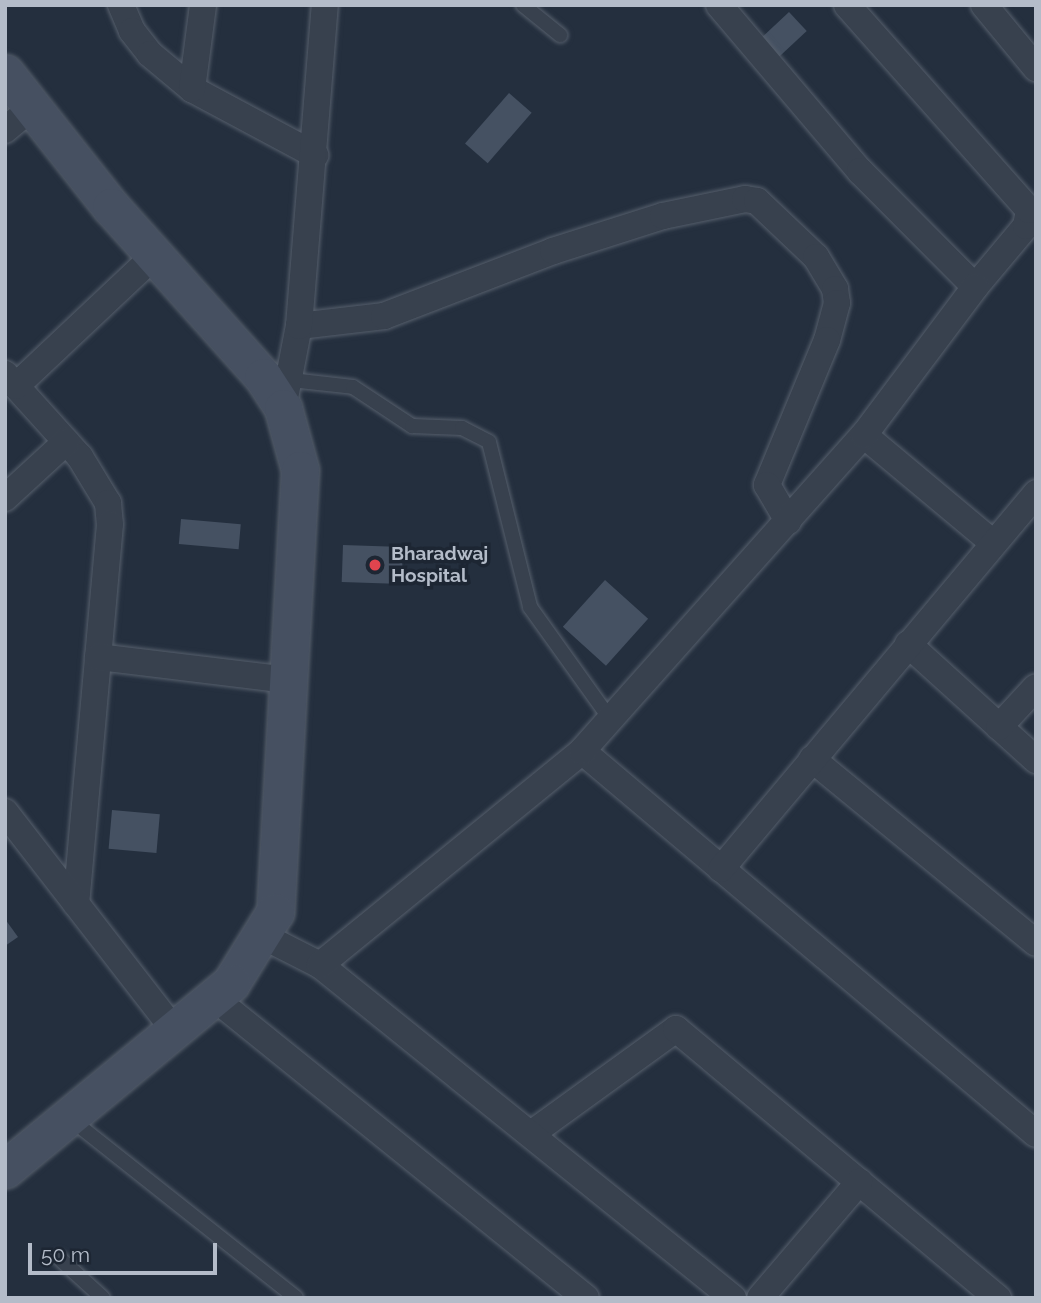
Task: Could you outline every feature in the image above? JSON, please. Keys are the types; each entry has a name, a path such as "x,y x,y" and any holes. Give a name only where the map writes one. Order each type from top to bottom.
{"street":[{"path":"121,5 132,31 150,54 192,89 315,155"},
{"path":"192,89 203,5"},
{"path":"5,1169 231,983 275,912 300,470 287,394 299,326 315,155 325,5"},
{"path":"320,965 582,751 864,435 975,288 1026,226 1032,207 847,5"},
{"path":"984,5 1036,68"},
{"path":"723,7 860,171 975,288"},
{"path":"5,73 18,118 154,256 263,377 287,394"},
{"path":"299,326 384,316 554,251 663,216 745,200 757,201 816,257 835,289 837,303 827,340 767,485 788,521"},
{"path":"76,903 98,657 108,503 66,442 11,380 154,256"},
{"path":"864,435 993,543"},
{"path":"5,498 66,442"},
{"path":"721,869 1036,493"},
{"path":"908,644 1036,760"},
{"path":"98,657 288,680"},
{"path":"999,727 1036,687"},
{"path":"582,751 1036,1134"},
{"path":"812,759 1036,943"},
{"path":"5,812 174,1030"},
{"path":"261,935 320,965 733,1298"},
{"path":"213,997 586,1298"},
{"path":"531,1134 676,1029 998,1298"},
{"path":"760,1298 859,1182"}],"lane":[{"path":"523,5 560,35"},
{"path":"287,394 353,387 412,426 462,428 489,442 530,607 611,720"},
{"path":"67,1116 296,1298"},
{"path":"59,1258 103,1298"}],"building":[{"path":"789,12 807,31 775,61 757,42"},
{"path":"509,93 532,113 488,163 465,144"},
{"path":"181,519 241,524 239,549 179,544"},
{"path":"343,545 403,547 402,584 342,582"},
{"path":"605,580 648,619 606,666 563,627"},
{"path":"112,810 160,814 156,853 109,849"},
{"path":"5,919 18,937 5,946"}],"place":[{"name":"Bharadwaj Hospital","path":"375,565"}]}
